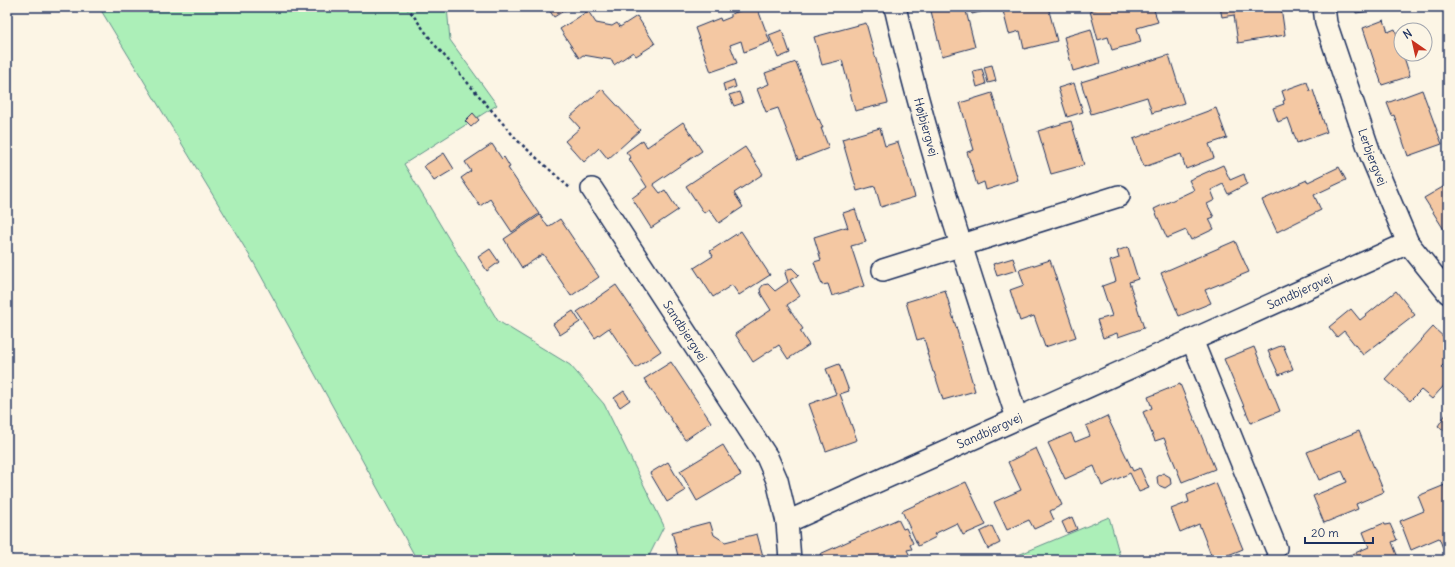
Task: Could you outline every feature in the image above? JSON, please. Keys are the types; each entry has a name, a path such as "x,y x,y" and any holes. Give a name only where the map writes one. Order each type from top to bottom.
{"street":[{"name":"Højbjergvej","path":"895,7 909,68 961,247 1017,418"},
{"name":"Lerbjergvej","path":"1324,7 1326,23 1371,156 1408,242 1448,293"},
{"name":"Sandbjergvej","path":"592,189 767,457 777,480 787,522 790,560"},
{"path":"883,270 961,247 1119,196"},
{"name":"Sandbjergvej","path":"787,522 1408,242"},
{"path":"1192,340 1276,548"}],"path":[{"path":"407,7 435,45 518,141 577,195 592,189"}],"green space":[{"path":"99,7 447,7 450,40 497,105 404,164 498,321 570,365 604,404 664,526 647,560 417,560 254,263"},
{"path":"1109,517 1121,560 1007,560 1011,558"}],"building":[{"path":"547,7 570,7 554,17"},
{"path":"751,7 757,7 770,42 744,52 741,41 730,45 737,63 711,72 695,28 720,18 721,21 731,17 731,14"},
{"path":"930,7 965,7 975,47 942,56"},
{"path":"970,7 983,7 984,11 972,14"},
{"path":"1002,7 1048,7 1057,41 1024,49 1020,31 1009,34"},
{"path":"1102,7 1153,7 1158,22 1137,28 1141,42 1112,50 1108,37 1098,40 1090,11"},
{"path":"1220,7 1246,7 1247,10 1266,7 1281,7 1285,35 1238,43 1234,15 1222,17"},
{"path":"1355,7 1396,7 1356,13"},
{"path":"588,11 596,23 612,26 617,23 620,27 637,16 655,44 636,56 633,52 614,65 612,60 583,55 579,58 560,29"},
{"path":"1384,20 1388,32 1393,30 1393,62 1406,62 1410,76 1382,85 1363,28"},
{"path":"866,23 888,103 855,111 842,60 822,65 814,37"},
{"path":"1091,29 1100,63 1073,71 1064,37"},
{"path":"782,30 790,53 778,58 769,35"},
{"path":"1169,55 1184,103 1152,113 1147,97 1091,114 1081,82"},
{"path":"796,62 818,120 819,119 823,128 821,128 829,148 798,160 778,108 766,112 757,89 769,84 765,73"},
{"path":"992,65 996,81 988,83 984,67"},
{"path":"982,69 986,84 977,87 973,71"},
{"path":"734,80 736,87 725,91 723,84"},
{"path":"1307,82 1310,91 1313,90 1327,132 1297,143 1288,118 1278,122 1273,108 1284,104 1283,101 1285,100 1282,91"},
{"path":"1074,83 1083,112 1067,117 1058,88"},
{"path":"602,89 640,130 608,159 599,148 584,162 565,141 580,128 570,117"},
{"path":"1422,90 1442,144 1408,156 1394,115 1392,116 1387,103"},
{"path":"739,92 743,103 734,106 729,95"},
{"path":"992,93 1018,180 986,190 984,182 977,185 967,152 974,150 960,103"},
{"path":"1216,108 1227,138 1209,144 1214,158 1186,169 1181,154 1144,167 1133,139"},
{"path":"473,113 479,120 471,127 465,121"},
{"path":"1071,121 1084,165 1051,174 1038,131"},
{"path":"683,122 702,151 653,184 660,193 665,190 678,210 651,228 632,198 647,187 629,159 631,158 626,152 643,140 647,147"},
{"path":"880,128 885,146 898,142 915,197 881,207 875,186 857,191 842,139"},
{"path":"492,144 502,159 504,157 510,167 508,168 539,214 512,232 490,199 480,206 461,178 471,171 465,162"},
{"path":"745,147 763,174 734,193 743,207 719,223 709,209 704,213 686,186"},
{"path":"444,153 454,169 434,181 424,166"},
{"path":"1223,165 1230,180 1244,174 1247,184 1228,194 1223,184 1211,190 1215,200 1207,204 1214,217 1209,219 1214,229 1191,240 1186,230 1167,238 1154,209 1194,190 1189,180"},
{"path":"1339,167 1346,180 1314,195 1321,210 1277,232 1262,200 1307,180 1308,182"},
{"path":"1448,184 1448,236 1424,198"},
{"path":"855,209 866,242 851,246 864,286 832,296 828,284 822,285 814,262 821,260 814,237 846,227 848,228 843,213"},
{"path":"540,215 548,227 560,219 599,277 571,296 543,254 522,268 504,239"},
{"path":"741,231 770,275 739,295 732,285 713,297 694,268 713,256 710,251"},
{"path":"1235,241 1249,272 1205,290 1211,303 1179,316 1161,273"},
{"path":"1128,247 1138,279 1129,282 1144,328 1118,337 1117,333 1103,338 1097,320 1112,316 1102,286 1116,281 1110,261 1119,258 1117,251"},
{"path":"490,249 499,262 487,271 478,257"},
{"path":"1013,258 1017,270 997,276 993,264"},
{"path":"1050,260 1076,337 1045,347 1034,316 1020,321 1010,290 1024,285 1019,270"},
{"path":"792,268 799,275 790,280 800,296 787,305 803,329 800,331 809,345 788,359 779,345 753,362 735,334 771,310 761,294 760,289 763,285 768,284 775,291 788,282 785,273 788,269"},
{"path":"616,285 661,351 636,368 609,328 595,338 577,312"},
{"path":"945,290 975,391 943,400 927,353 924,338 917,340 906,302"},
{"path":"1396,291 1415,315 1363,355 1344,331 1337,337 1329,327 1351,309 1360,320"},
{"path":"573,311 580,322 560,335 553,324"},
{"path":"1433,327 1448,341 1448,360 1441,367 1448,374 1448,381 1432,399 1421,390 1410,401 1385,379"},
{"path":"1283,345 1293,369 1279,375 1268,351"},
{"path":"1254,347 1280,411 1251,423 1224,359"},
{"path":"671,362 711,422 685,440 644,379"},
{"path":"839,364 849,391 840,394 857,440 826,451 809,404 836,394 826,369"},
{"path":"1180,384 1215,469 1182,482 1164,438 1155,441 1143,412 1152,408 1148,397"},
{"path":"624,391 630,400 620,407 614,398"},
{"path":"1448,411 1448,433 1438,426"},
{"path":"1107,416 1133,471 1140,468 1149,488 1139,492 1130,473 1102,486 1094,466 1065,479 1048,443 1071,433 1075,442 1090,436 1086,426"},
{"path":"1359,431 1384,492 1356,504 1358,509 1324,523 1313,496 1347,482 1342,471 1319,480 1307,452"},
{"path":"723,445 741,475 697,501 680,471"},
{"path":"1036,448 1062,505 1050,511 1054,520 1034,529 1029,520 1007,530 994,502 1021,490 1008,462"},
{"path":"668,462 685,491 667,502 650,473"},
{"path":"1163,473 1170,477 1171,484 1165,488 1158,485 1157,477"},
{"path":"966,482 986,525 963,535 957,523 934,534 936,537 918,546 902,511"},
{"path":"1216,483 1243,549 1213,560 1199,524 1180,532 1171,509 1189,502 1187,495"},
{"path":"1445,485 1445,488 1448,487 1448,551 1445,553 1439,538 1411,550 1400,521 1424,511 1418,496"},
{"path":"1072,517 1077,529 1067,533 1062,522"},
{"path":"898,519 903,529 906,528 913,543 910,545 912,549 907,550 912,560 822,560 820,554"},
{"path":"710,522 714,535 725,542 757,534 764,560 706,560 700,557 679,560 672,532"},
{"path":"1384,523 1385,525 1390,524 1397,540 1392,542 1399,560 1344,560 1343,558 1369,547 1363,532"},
{"path":"992,526 1000,543 988,549 980,532"}]}
